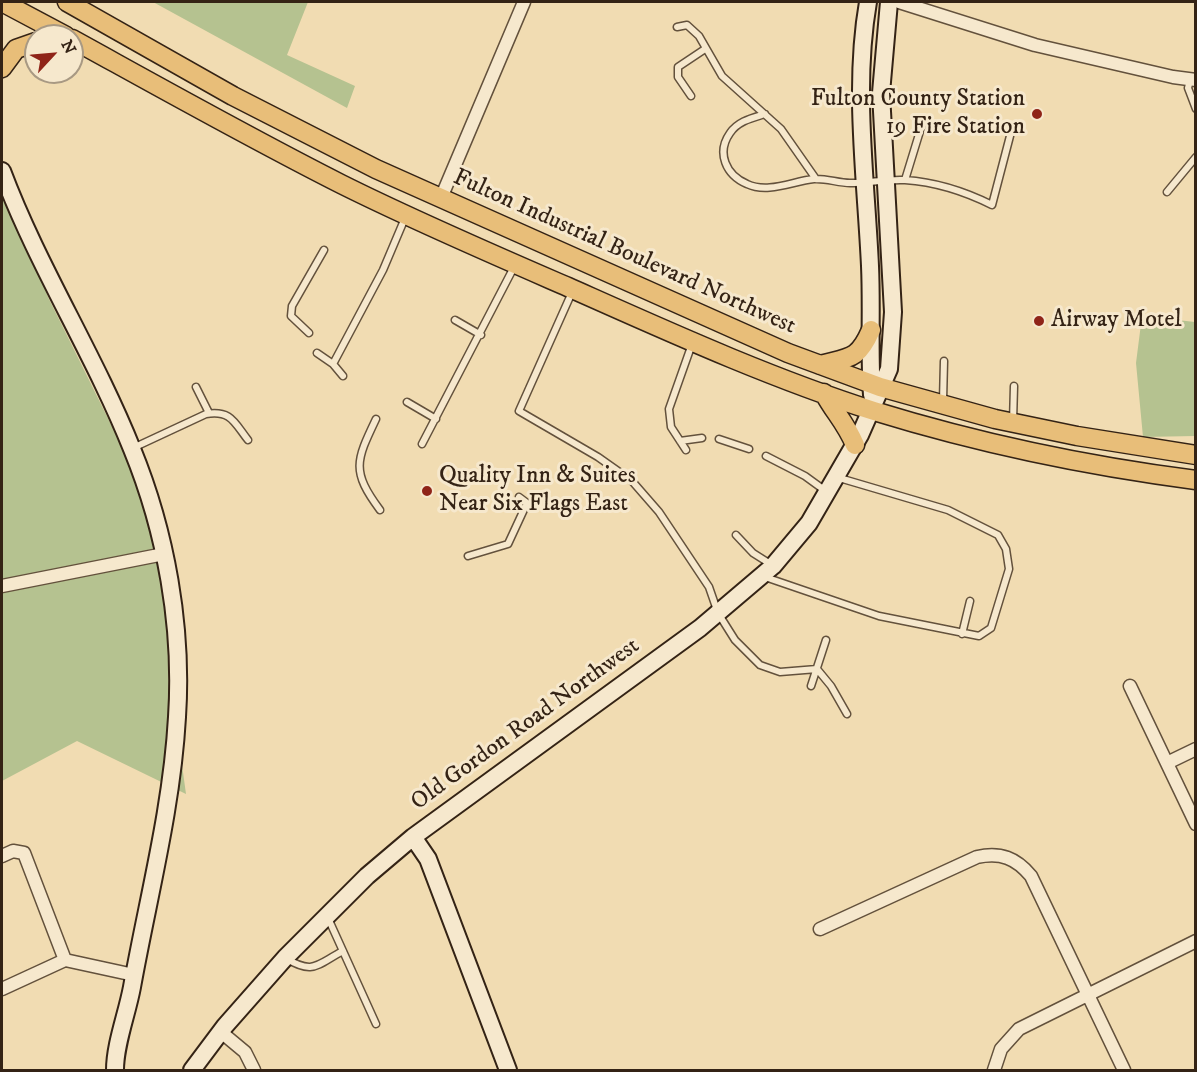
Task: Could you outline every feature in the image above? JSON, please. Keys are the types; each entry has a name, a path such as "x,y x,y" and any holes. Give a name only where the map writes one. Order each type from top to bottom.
{"main road":[{"path":"2,2 43,24"},
{"name":"Fulton Industrial Boulevard Northwest","path":"67,2 276,119 441,198 788,353 875,385 1012,423 1196,455"},
{"path":"868,2 862,48 860,97 875,385"},
{"path":"875,385 889,369 892,340 881,93 889,2"},
{"path":"2,68 16,49 24,46"},
{"name":"Fulton Industrial Boulevard Northwest","path":"84,46 250,137 406,215 693,341 824,393 873,410 995,444 1065,459 1196,480"},
{"path":"2,171 132,449 150,500 164,554 173,607 178,661 177,716 172,770 134,975 113,1068"},
{"path":"820,365 854,356 863,348 871,330"},
{"name":"Old Gordon Road Northwest","path":"192,1071 221,1032 326,914 413,837 718,613 767,571 798,538 855,445 873,410 875,385"},
{"path":"824,393 831,406 845,422 855,445"},
{"path":"413,837 428,858 508,1071"}],"street":[{"path":"441,198 524,2"},
{"path":"900,2 1035,45 1193,80"},
{"path":"2,586 164,554"},
{"path":"1130,686 1196,824"},
{"path":"1167,763 1196,749"},
{"path":"2,856 13,850 24,853 65,960"},
{"path":"820,929 977,857 991,854 1007,856 1021,864 1031,876 1124,1071"},
{"path":"994,1071 1001,1049 1019,1029 1196,941"},
{"path":"2,989 65,960 134,975"},
{"path":"221,1032 245,1052 252,1069"}],"lane":[{"path":"677,27 687,25 699,36 722,76 782,129 816,179"},
{"path":"691,96 678,77 678,67 705,49"},
{"path":"1193,80 1188,88 1196,109"},
{"path":"765,114 734,127 724,141 722,158 731,173 748,185 769,188 816,179 866,182 905,180 972,195 992,206 1010,136"},
{"path":"905,180 924,118"},
{"path":"1167,192 1196,158"},
{"path":"333,364 383,270 406,215"},
{"path":"309,333 291,316 292,306 324,250"},
{"path":"423,444 516,264"},
{"path":"573,289 519,411 598,457 632,481 659,512 709,587 718,613 735,640 760,665 780,672 817,669"},
{"path":"455,320 481,335"},
{"path":"686,450 671,427 669,409 693,341"},
{"path":"317,353 333,364 343,376"},
{"path":"943,404 944,362"},
{"path":"1012,423 1014,386"},
{"path":"196,387 209,413"},
{"path":"407,402 436,419"},
{"path":"132,449 209,413 219,412 228,414 248,440"},
{"path":"376,420 359,454 360,479 380,510"},
{"path":"680,441 702,438"},
{"path":"719,440 749,449"},
{"path":"766,456 805,476 827,492"},
{"path":"736,535 767,571 879,616 979,636 991,628 1009,568 1006,549 998,535 948,510 836,477"},
{"path":"468,556 508,544 527,502 519,497"},
{"path":"962,634 970,601"},
{"path":"811,686 826,640"},
{"path":"817,669 831,686 847,714"},
{"path":"326,914 376,1024"},
{"path":"285,958 304,969 313,968 343,951"}],"green space":[{"path":"153,2 308,2 287,55 355,86 347,108"},
{"path":"2,190 49,299 134,471 172,595 177,729 186,794 77,741 2,781"},
{"path":"1142,316 1195,322 1195,436 1143,437 1136,363"}],"place":[{"name":"Fulton County Station 19 Fire Station","path":"1037,114"},
{"name":"Airway Motel","path":"1039,321"},
{"name":"Quality Inn & Suites Near Six Flags East","path":"427,491"}]}
